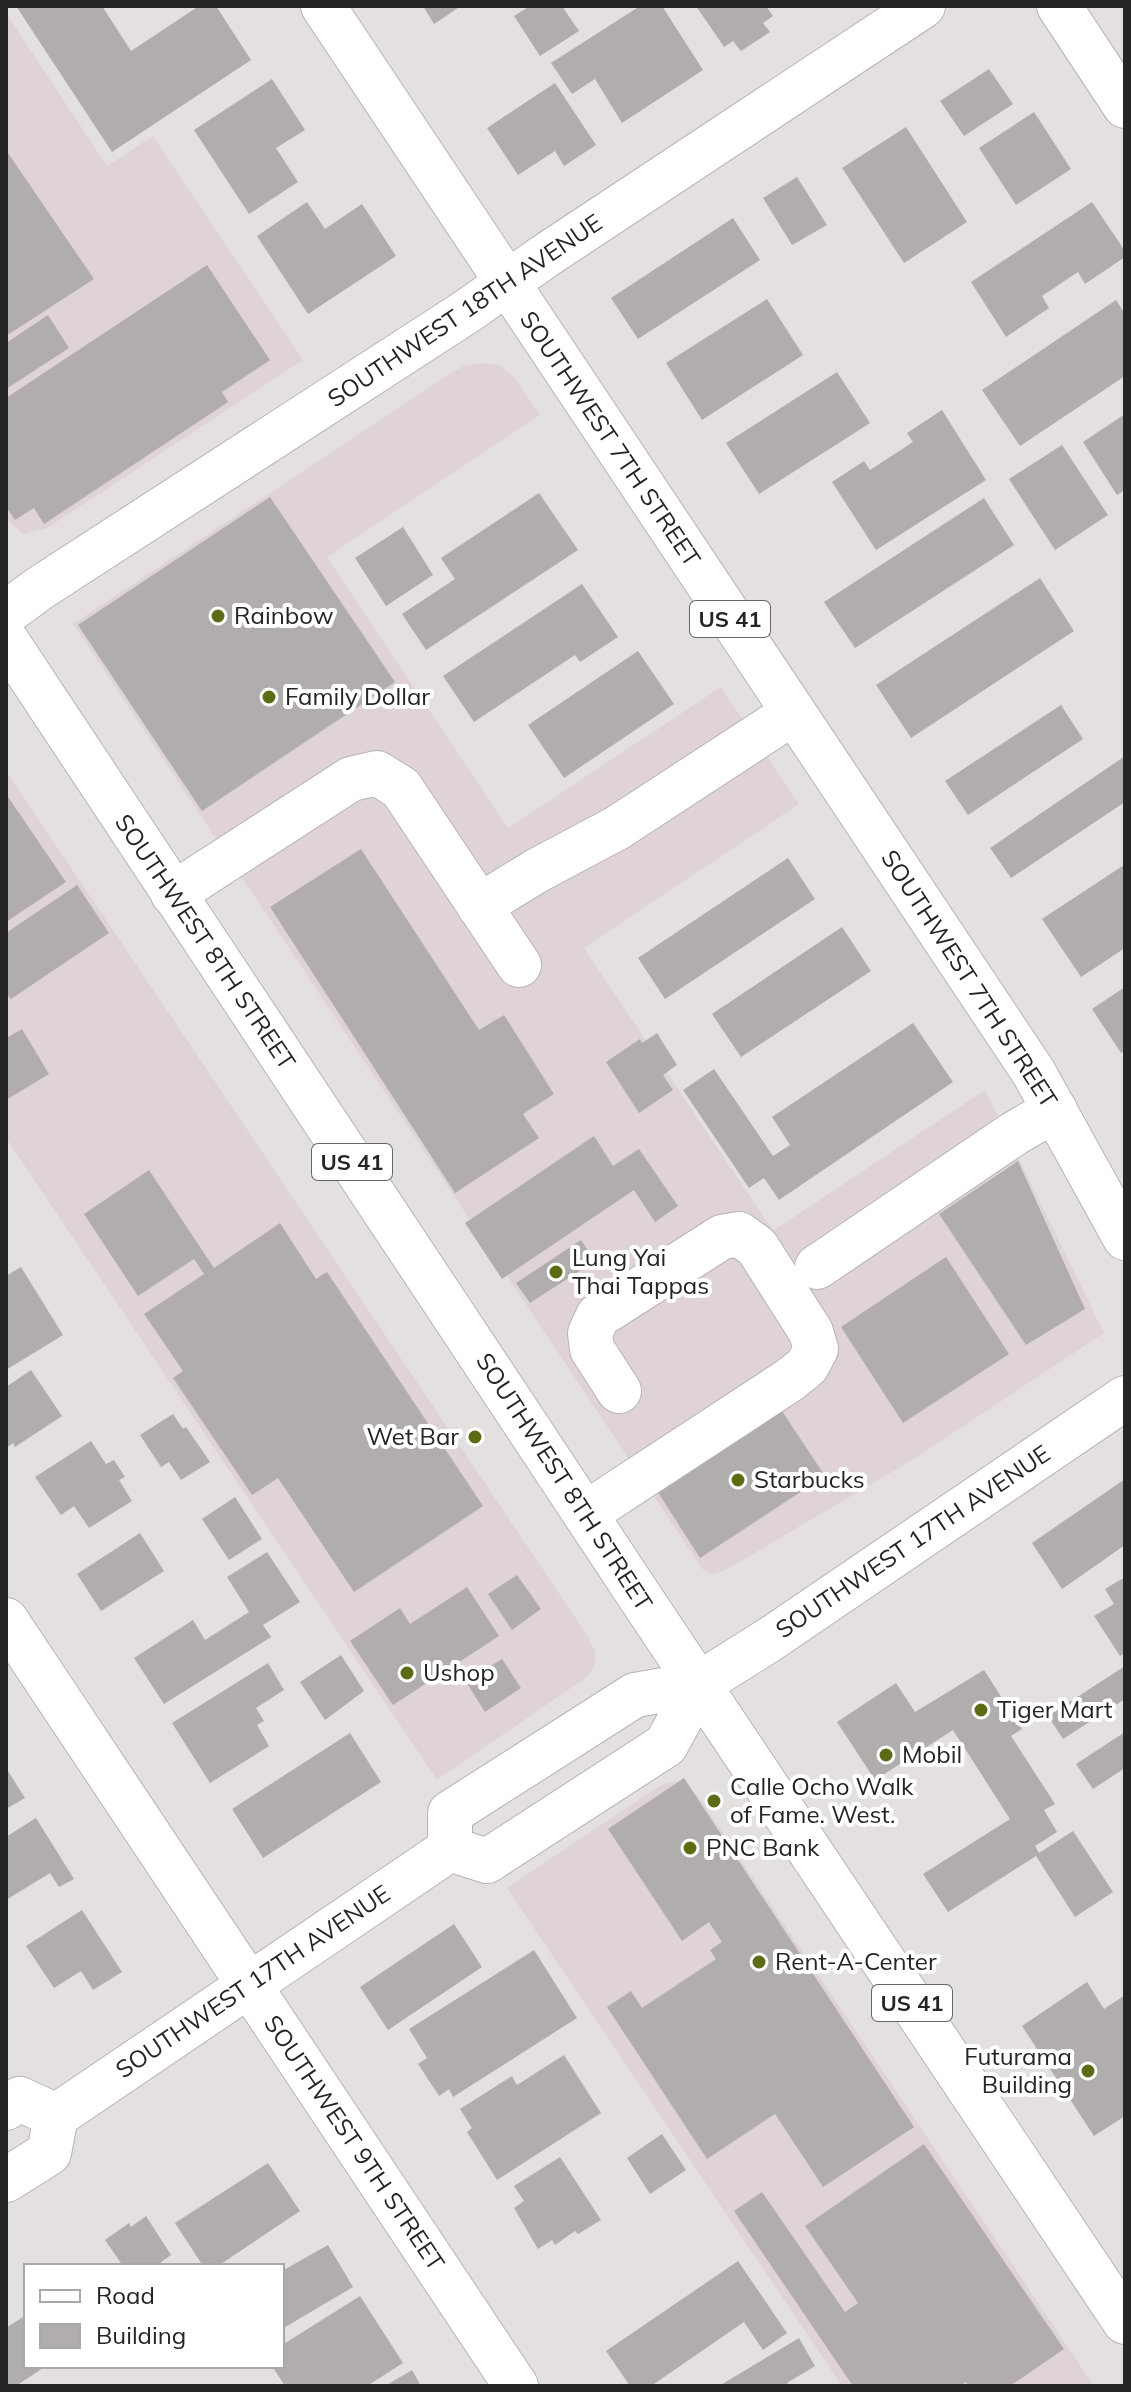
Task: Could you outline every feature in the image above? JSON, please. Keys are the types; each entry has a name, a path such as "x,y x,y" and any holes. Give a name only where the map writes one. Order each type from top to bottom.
{"main road":[{"name":"SOUTHWEST 7TH STREET","path":"323,6 1034,1073 1125,1238"},
{"name":"SOUTHWEST 18TH AVENUE","path":"6,613 331,401 923,6"},
{"path":"1059,6 1125,106"},
{"name":"SOUTHWEST 8TH STREET","path":"6,640 1125,2322"},
{"path":"479,906 617,828 793,713"},
{"path":"173,894 351,779 377,773 401,788 519,965"},
{"path":"817,1267 1015,1133 1055,1110"},
{"path":"585,1514 791,1379 807,1366 816,1349 811,1332 757,1247 739,1234 722,1237 598,1316 590,1333 592,1349 619,1391"},
{"name":"SOUTHWEST 17TH AVENUE","path":"450,1849 450,1813 635,1695 699,1684 769,1640 1125,1398"},
{"name":"SOUTHWEST 9TH STREET","path":"6,1620 516,2386"},
{"name":"SOUTHWEST 17TH AVENUE","path":"450,1849 487,1861 666,1745 699,1684"},
{"name":"SOUTHWEST 17TH AVENUE","path":"56,2116 450,1849"},
{"path":"6,2108 20,2099 56,2116 49,2153 6,2180"}],"shaded area":[{"path":"6,13 107,166 153,136 303,360 47,528 23,534 6,519"},
{"path":"466,365 499,365 515,378 540,415 327,557 508,828 721,687 799,804 584,948 773,1231 985,1090 1104,1333 914,1459 724,1571 713,1574 703,1570 73,624 449,374"},
{"path":"6,771 589,1638 595,1652 595,1665 587,1677 437,1780 6,1138"},
{"path":"670,1782 681,1782 698,1796 1094,2386 842,2386 507,1888"}],"building":[{"path":"16,6 102,6 131,51 199,6 216,6 251,60 112,152"},
{"path":"423,6 461,6 434,24"},
{"path":"530,6 562,6 579,31 540,56 514,16"},
{"path":"640,6 662,6 703,70 622,123 595,79 572,94 551,63"},
{"path":"696,6 766,6 773,16 763,23 770,32 741,51 733,41 724,47"},
{"path":"989,69 1013,104 964,136 940,101"},
{"path":"272,79 305,130 276,148 298,182 249,214 194,130"},
{"path":"555,83 596,145 564,166 555,151 518,175 487,128"},
{"path":"1034,112 1071,169 1016,205 979,148"},
{"path":"906,127 967,222 904,263 842,168"},
{"path":"6,150 94,279 6,336"},
{"path":"797,177 827,225 792,245 763,198"},
{"path":"307,202 325,229 362,204 396,256 308,314 257,236"},
{"path":"1092,202 1125,251 1125,257 1085,284 1078,272 1042,296 1049,308 1006,337 971,282"},
{"path":"733,218 760,260 638,339 611,298"},
{"path":"207,265 270,360 222,392 228,402 44,524 34,508 15,520 6,507 6,398"},
{"path":"767,299 803,355 702,420 666,363"},
{"path":"1116,300 1125,314 1125,376 1020,446 982,390"},
{"path":"48,315 69,348 6,389 6,343"},
{"path":"837,372 870,423 759,494 726,443"},
{"path":"942,410 986,480 876,550 832,482 864,461 870,470 913,442 907,433"},
{"path":"1125,414 1125,490 1117,495 1083,442"},
{"path":"1062,445 1108,515 1055,550 1009,479"},
{"path":"539,493 578,550 426,650 402,614 455,579 441,558"},
{"path":"270,497 395,682 202,811 78,625"},
{"path":"984,498 1014,545 855,648 824,602"},
{"path":"403,527 433,575 386,606 355,558"},
{"path":"1040,578 1074,631 911,738 876,685"},
{"path":"582,584 618,637 580,662 575,655 474,722 443,676"},
{"path":"638,651 674,704 564,778 528,725"},
{"path":"1061,705 1083,739 968,815 945,781"},
{"path":"1125,756 1125,802 1011,878 990,848"},
{"path":"6,794 66,882 6,922"},
{"path":"361,849 479,1030 504,1015 554,1094 523,1114 539,1138 455,1193 270,907"},
{"path":"788,858 815,899 665,999 638,958"},
{"path":"1124,865 1125,948 1081,977 1042,919"},
{"path":"77,885 109,933 11,999 6,993 6,933"},
{"path":"842,927 871,971 741,1057 712,1014"},
{"path":"1125,987 1125,1050 1121,1053 1092,1009"},
{"path":"913,1023 953,1082 779,1200 764,1178 749,1188 683,1090 714,1069 773,1156 790,1145 772,1117"},
{"path":"22,1029 49,1074 6,1100 6,1038"},
{"path":"657,1033 677,1065 663,1075 673,1090 639,1113 606,1062 640,1039 642,1043"},
{"path":"594,1136 613,1166 639,1149 678,1206 655,1222 634,1190 502,1279 465,1223"},
{"path":"1018,1161 1085,1309 1026,1345 939,1214"},
{"path":"149,1170 214,1268 280,1223 316,1279 327,1272 483,1506 354,1592 278,1478 252,1495 173,1378 183,1371 144,1314 204,1274 194,1259 138,1296 84,1214"},
{"name":"Lung Yai Thai Tappas","path":"581,1240 595,1261 530,1303 516,1283"},
{"path":"946,1257 1009,1354 903,1423 841,1327"},
{"path":"21,1267 63,1335 6,1370 6,1276"},
{"path":"31,1370 62,1416 15,1447 13,1443 6,1448 6,1387"},
{"name":"Starbucks","path":"776,1402 825,1476 700,1558 652,1483"},
{"path":"173,1414 210,1462 181,1480 169,1462 161,1467 140,1435"},
{"path":"91,1441 106,1464 114,1460 125,1477 119,1480 132,1501 89,1528 74,1506 61,1515 35,1477"},
{"path":"1125,1479 1125,1545 1062,1589 1032,1543"},
{"path":"235,1497 262,1539 229,1560 202,1519"},
{"path":"140,1533 164,1571 101,1611 77,1574"},
{"path":"267,1552 300,1602 263,1625 271,1637 164,1704 134,1658 193,1620 205,1640 249,1612 227,1577"},
{"path":"517,1575 541,1609 512,1630 488,1594"},
{"path":"1125,1577 1125,1653 1120,1656 1094,1616 1114,1604 1105,1589"},
{"name":"Ushop","path":"467,1587 499,1636 393,1705 350,1641 400,1608 410,1624"},
{"path":"341,1655 364,1691 325,1720 300,1682"},
{"path":"502,1659 521,1688 485,1712 466,1682"},
{"path":"268,1663 284,1690 256,1708 264,1721 257,1725 269,1746 210,1783 172,1723"},
{"path":"1125,1666 1125,1699 1063,1739 1048,1716"},
{"path":"984,1670 1022,1729 1011,1736 1055,1804 1044,1810 1057,1832 1035,1846 1039,1853 1073,1831 1113,1892 1075,1917 1036,1856 948,1912 923,1874 1010,1819 953,1730 875,1780 837,1722 896,1683 915,1712"},
{"path":"1125,1732 1125,1768 1093,1789 1076,1764"},
{"path":"350,1733 381,1782 263,1858 232,1809"},
{"path":"6,1768 25,1798 6,1809"},
{"path":"684,1778 914,2127 823,2187 775,2114 707,2159 607,2007 631,1991 642,2008 716,1959 710,1950 722,1942 709,1922 682,1941 608,1829"},
{"path":"36,1818 74,1879 59,1887 50,1873 6,1900 6,1837"},
{"path":"82,1910 122,1972 93,1990 81,1971 54,1988 26,1946"},
{"path":"454,1924 482,1967 388,2030 360,1987"},
{"path":"534,1950 577,2018 453,2097 449,2089 439,2096 418,2064 427,2058 409,2029"},
{"name":"Futurama Building","path":"1087,1982 1104,2009 1125,1995 1125,2116 1094,2136 1022,2026"},
{"path":"564,2055 601,2113 497,2180 467,2132 472,2128 460,2109 512,2076 517,2085"},
{"path":"662,2134 686,2170 650,2194 627,2158"},
{"path":"924,2144 1064,2349 1010,2386 969,2386 966,2382 960,2386 853,2386 734,2211 762,2192 845,2312 858,2303 805,2226"},
{"path":"560,2157 601,2220 578,2234 575,2231 555,2245 552,2240 538,2249 514,2208 524,2201 514,2186"},
{"path":"268,2163 300,2211 221,2264 202,2264 175,2223"},
{"path":"146,2216 171,2255 161,2262 162,2264 122,2264 105,2240 129,2223 131,2227"},
{"path":"328,2245 353,2287 284,2328 284,2270"},
{"path":"738,2261 787,2333 763,2350 744,2322 651,2386 630,2386 606,2351"},
{"path":"360,2296 403,2363 367,2386 285,2386 273,2368 284,2368 284,2344"},
{"path":"23,2317 24,2368 43,2368 16,2386 6,2386 6,2328"},
{"path":"799,2338 815,2366 787,2383 789,2386 719,2386"},
{"path":"412,2370 421,2386 385,2386"}],"place":[{"name":"Rainbow","path":"218,616"},
{"name":"Family Dollar","path":"269,697"},
{"name":"Lung Yai Thai Tappas","path":"556,1272"},
{"name":"Wet Bar","path":"475,1437"},
{"name":"Starbucks","path":"738,1480"},
{"name":"Ushop","path":"407,1673"},
{"name":"Tiger Mart","path":"981,1710"},
{"name":"Mobil","path":"886,1755"},
{"name":"Calle Ocho Walk of Fame. West.","path":"714,1801"},
{"name":"PNC Bank","path":"690,1848"},
{"name":"Rent-A-Center","path":"759,1962"},
{"name":"Futurama Building","path":"1088,2071"}]}
